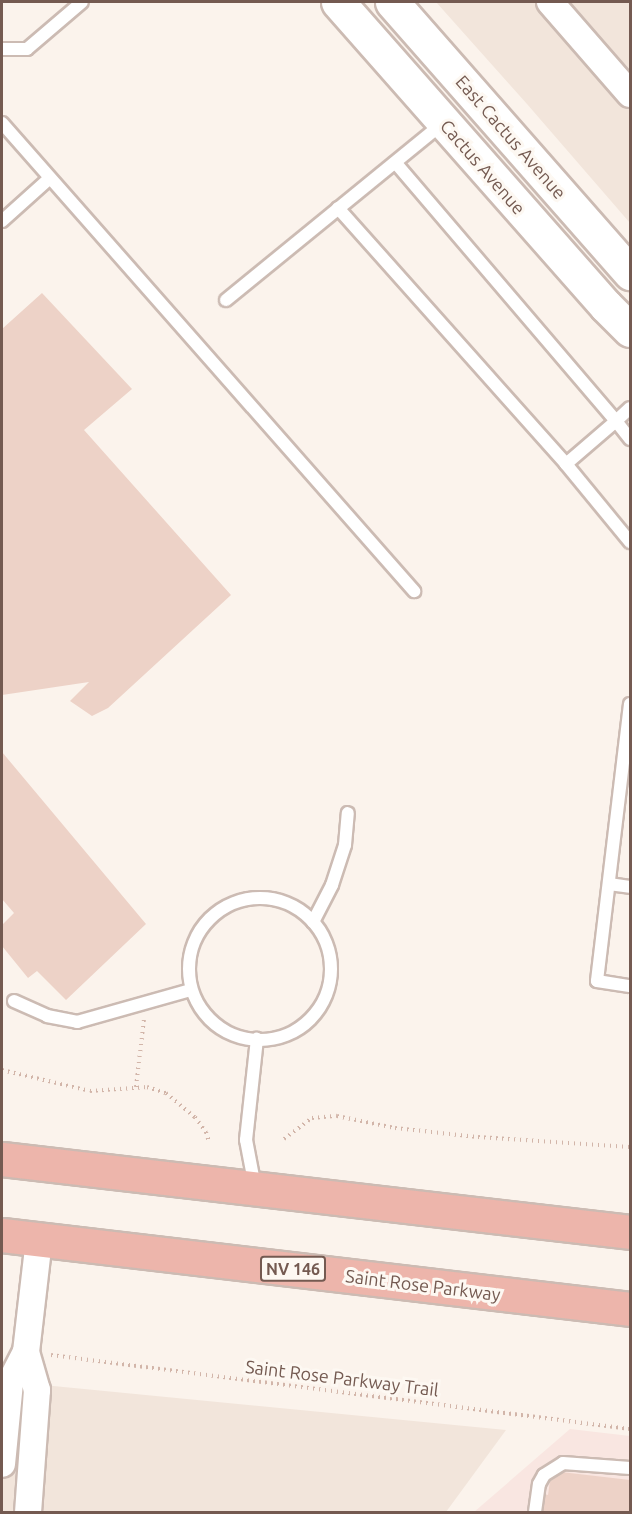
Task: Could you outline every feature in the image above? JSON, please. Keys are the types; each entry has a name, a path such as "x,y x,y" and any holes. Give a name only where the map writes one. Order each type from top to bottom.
{"highway":[{"path":"2,1159 630,1232"},
{"name":"Saint Rose Parkway","path":"2,1235 630,1309"}],"main road":[{"name":"Cactus Avenue","path":"338,2 599,298 630,330"},
{"name":"East Cactus Avenue","path":"392,2 630,273"}],"street":[{"path":"550,2 630,94"},
{"path":"28,1512 37,1390 39,1239"},
{"path":"2,1464 10,1383 38,1354"}],"lane":[{"path":"2,49 27,49 82,2"},
{"path":"226,300 444,122"},
{"path":"2,123 414,591"},
{"path":"395,162 630,439"},
{"path":"2,221 50,178"},
{"path":"338,208 566,464 630,542"},
{"path":"566,464 630,408"},
{"path":"630,704 597,981 630,986"},
{"path":"313,922 332,885 345,845 348,813"},
{"path":"609,884 630,887"},
{"path":"247,898 272,898 294,906 313,922 326,941 331,964 329,986 320,1007 305,1024 285,1036 256,1040 240,1038 219,1028 202,1012 191,990 188,966 193,942 206,921 224,906 247,898"},
{"path":"14,1001 47,1016 77,1022 191,990"},
{"path":"255,1190 246,1140 256,1040"},
{"path":"534,1512 539,1484 544,1474 563,1463 630,1468"}],"path":[{"path":"135,1087 144,1019"},
{"path":"2,1070 90,1091 135,1087 158,1090 175,1098 195,1117 206,1132 209,1142"},
{"path":"284,1139 312,1118 337,1116 395,1128 489,1138 630,1147"},
{"name":"Saint Rose Parkway Trail","path":"38,1354 630,1429"}],"shaded area":[{"path":"436,2 630,2 630,223 527,104"},
{"path":"2,1381 506,1430 446,1512 2,1512"},
{"path":"570,1429 630,1436 630,1512 474,1512"}],"building":[{"path":"42,293 132,389 84,430 231,595 108,708 92,716 70,701 89,682 2,695 2,329"},
{"path":"2,752 146,924 66,1000 37,971 28,978 2,946 2,925 14,913 2,899"},
{"path":"561,1472 630,1480 630,1512 542,1512 544,1494 548,1495 550,1481"}]}
